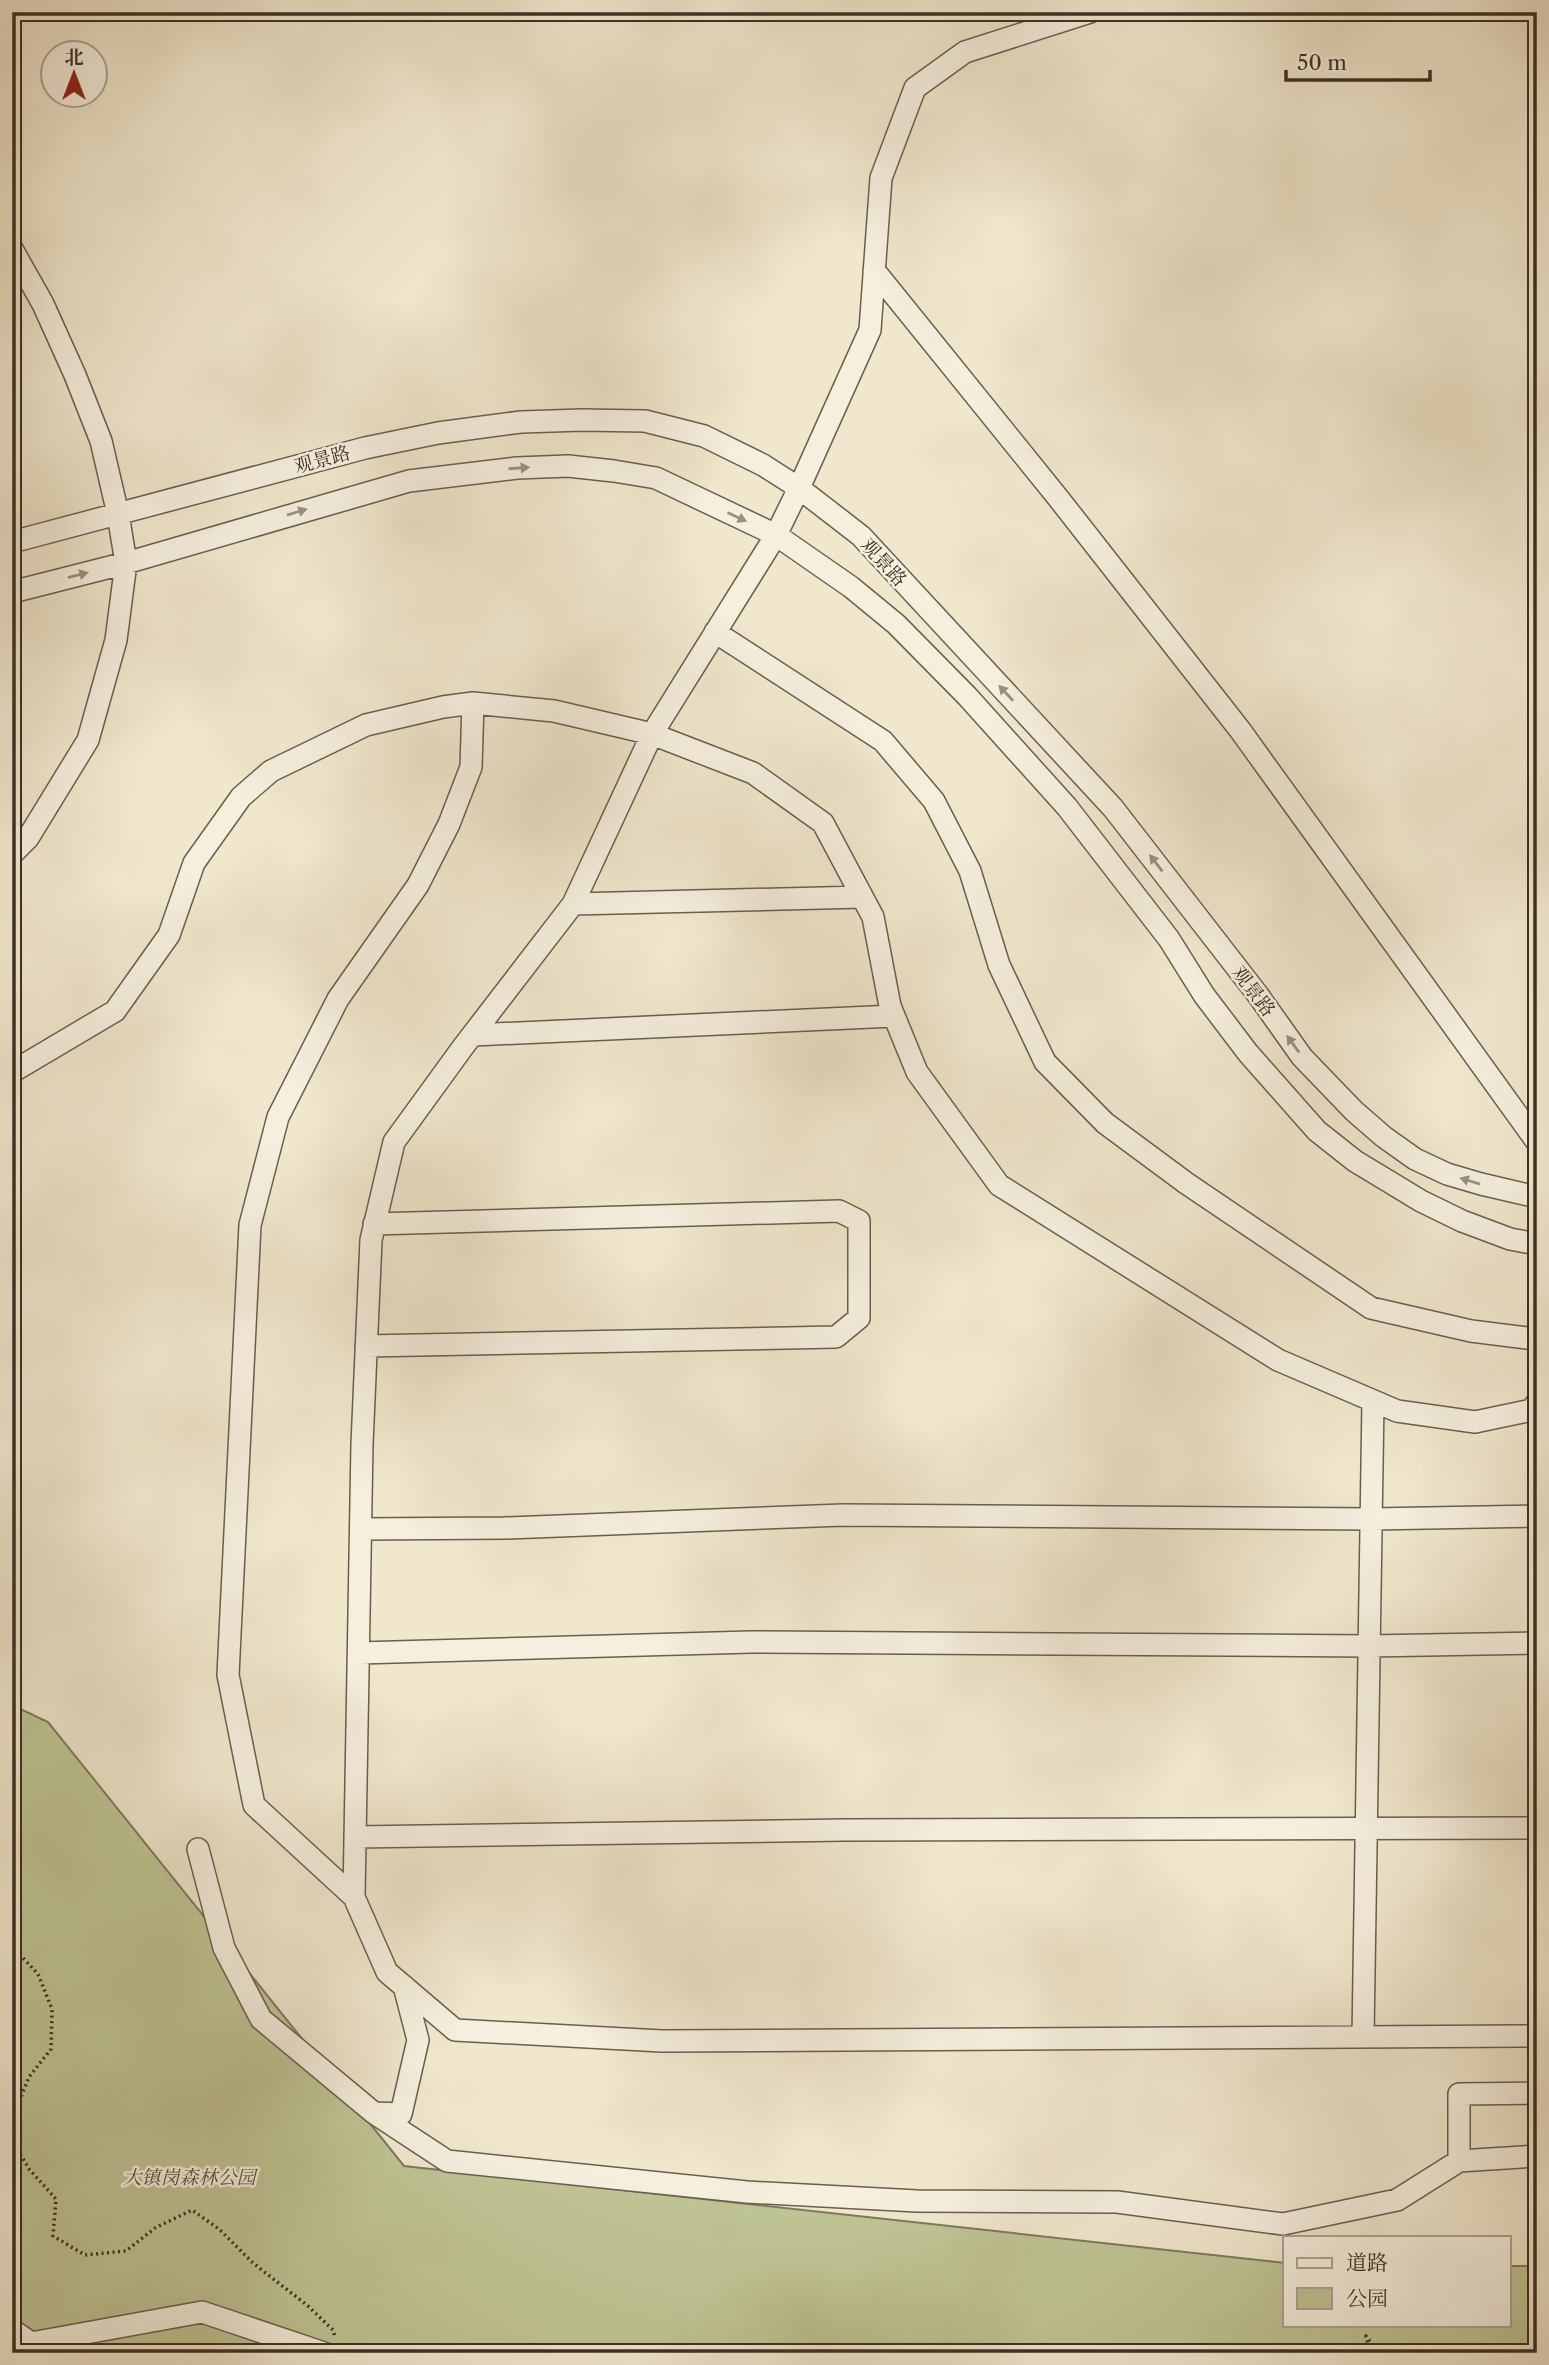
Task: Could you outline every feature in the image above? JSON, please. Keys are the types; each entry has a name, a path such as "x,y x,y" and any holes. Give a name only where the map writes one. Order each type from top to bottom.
{"street":[{"path":"354,1897 361,1529 371,1240 394,1142 573,904 652,734 775,535 799,488 870,330 881,178 915,88 965,52 1090,12"},
{"path":"12,249 43,304 101,441 126,563 116,640 88,740 28,838 12,854"},
{"path":"874,270 1240,730 1537,1142"},
{"name":"观景路","path":"12,542 365,448 438,433 533,422 645,421 704,436 763,465 799,488 861,536 1113,808 1302,1056 1354,1111 1415,1159 1447,1174 1537,1197"},
{"name":"观景路","path":"12,592 126,563 409,481 517,468 568,467 656,478 775,535 851,587 896,624 967,696 1066,807 1169,939 1204,995 1248,1053 1317,1131 1355,1161 1421,1201 1462,1221 1510,1239 1537,1244"},
{"path":"715,632 883,741 934,801 970,871 999,965 1045,1062 1105,1123 1197,1191 1371,1308 1471,1331 1527,1338 1537,1336"},
{"path":"473,703 471,767 449,824 418,885 338,999 278,1117 250,1225 228,1675 254,1805 354,1897 387,1972 455,2030 464,2031 662,2040 1537,2036"},
{"path":"12,1072 115,1011 169,935 194,863 241,797 271,771 366,725 473,703 554,710 652,734 753,772 823,823 873,917 890,1006 918,1072 999,1185 1278,1360 1397,1412 1475,1422 1532,1410 1537,1402"},
{"path":"573,904 862,897"},
{"path":"473,1034 894,1016"},
{"path":"366,1346 836,1337 859,1318 859,1221 839,1211 374,1224"},
{"path":"1363,2037 1373,1401"},
{"path":"361,1529 505,1528 843,1515 1371,1519 1537,1516"},
{"path":"359,1653 751,1642 1369,1646 1537,1643"},
{"path":"355,1837 845,1830 1537,1828"},
{"path":"198,1849 224,1948 261,2020 374,2113 447,2161 747,2192 917,2201 1117,2202 1283,2224 1397,2200 1459,2161 1537,2155"},
{"path":"374,2113 401,2114 418,2040 404,1986"},
{"path":"1459,2161 1459,2094 1537,2093"},
{"path":"12,2330 31,2343 202,2312 330,2347"}],"path":[{"path":"12,1946 38,1974 52,2009 51,2049 29,2077 16,2109 12,2128"},
{"path":"12,2140 29,2169 56,2199 53,2236 85,2255 126,2251 155,2228 192,2210 219,2229 253,2263 308,2306 333,2330 330,2347"},
{"path":"1370,2353 1366,2336 1379,2353"},
{"path":"1459,2353 1466,2348 1487,2353"},
{"path":"1525,2353 1537,2349"},
{"path":"1076,2353 1077,2350 1114,2350 1124,2353"},
{"path":"1203,2353 1210,2350 1227,2353"}],"green space":[{"name":"大镇岗森林公园","path":"12,1705 48,1722 404,2166 1283,2263 1283,2326 1510,2326 1510,2266 1537,2266 1537,2353 12,2353"}]}
